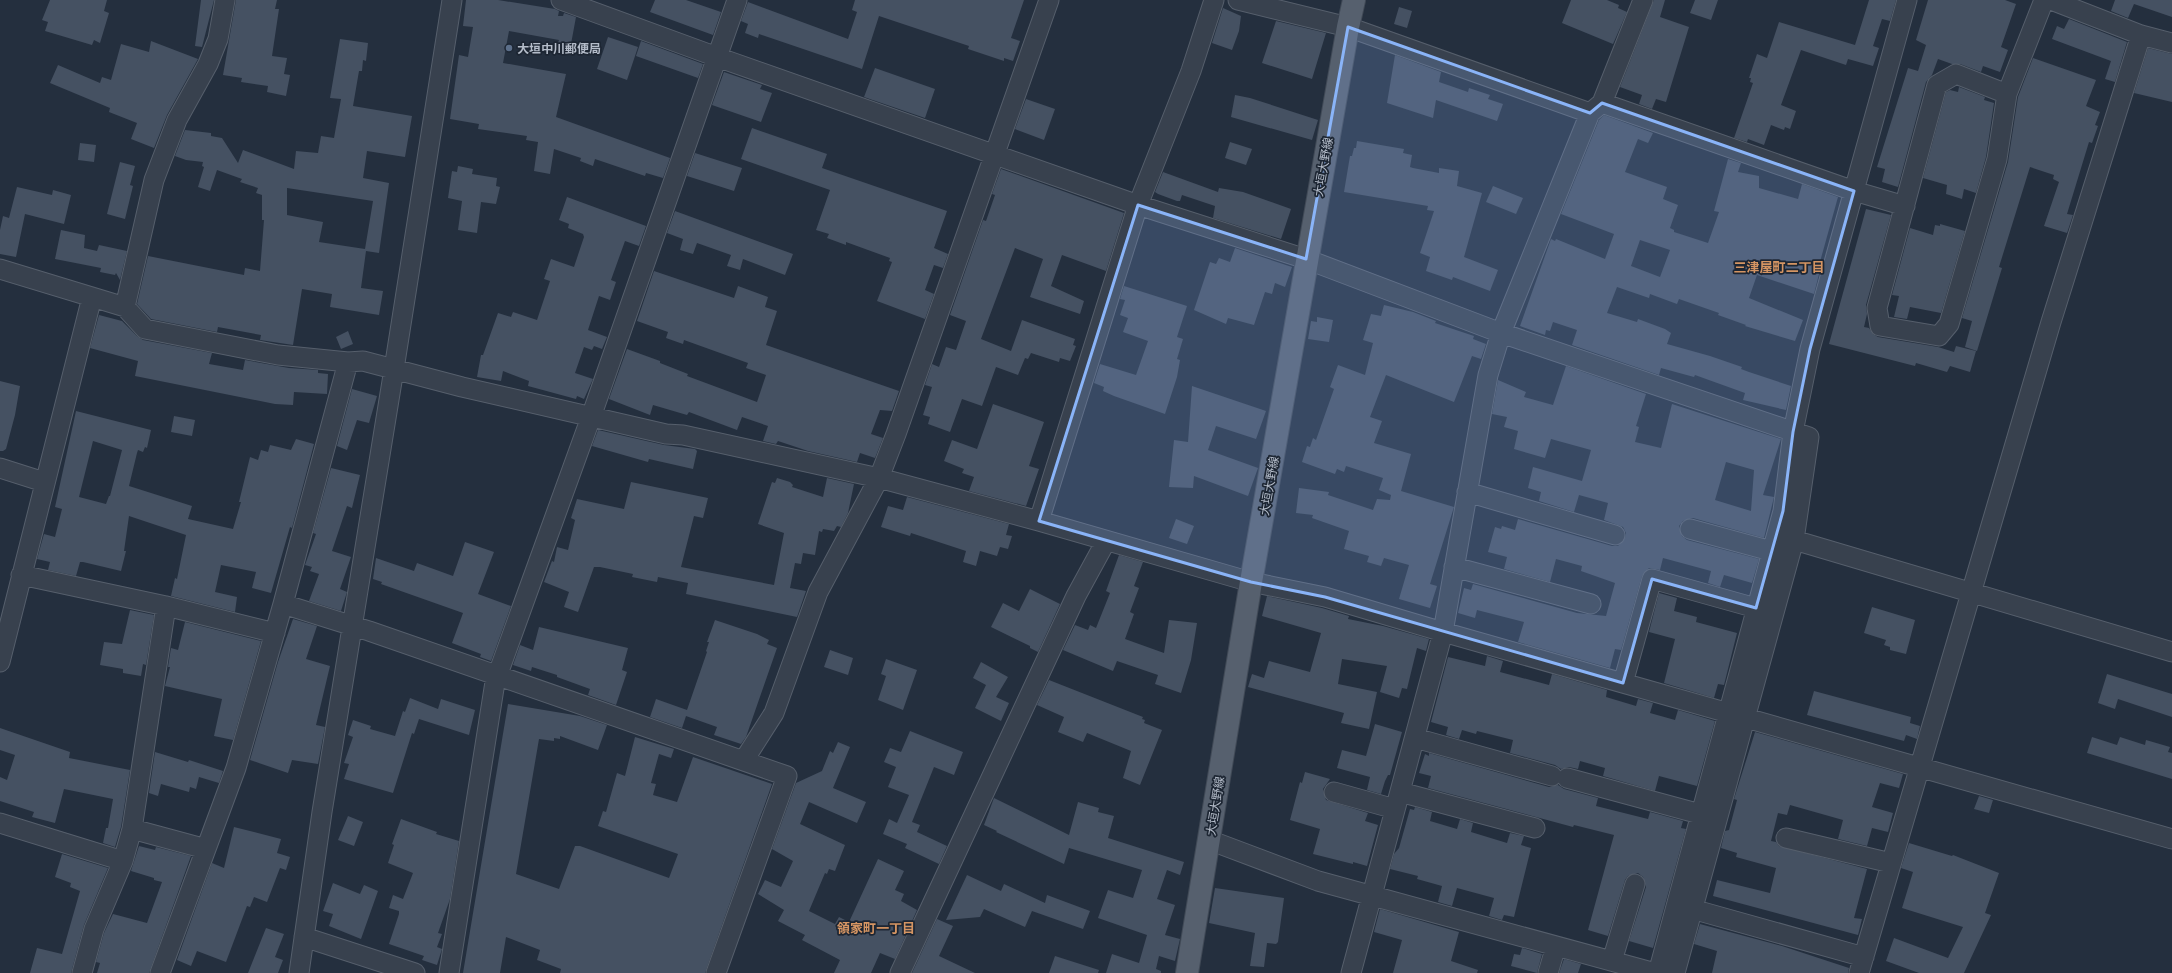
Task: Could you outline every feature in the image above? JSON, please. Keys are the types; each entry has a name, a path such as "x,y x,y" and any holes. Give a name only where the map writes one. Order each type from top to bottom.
{"main road":[{"name":"大垣大野線","path":"1188,973 1251,582 1306,259 1354,0"}],"street":[{"path":"299,973 352,625 452,0"},
{"path":"560,0 993,154 1138,204 1306,259 1501,333 1793,432 1809,436 1794,540 1736,714 1700,814 1657,973 1318,881 1209,840"},
{"path":"449,973 498,676 591,417 737,0"},
{"path":"744,760 774,713 818,592 878,478 896,434 993,154 1049,0"},
{"path":"1039,521 1138,204 1190,71 1214,0"},
{"path":"1238,0 1348,27 1854,191 1905,206"},
{"path":"1351,973 1443,632 1488,375 1501,333 1596,108 1644,0"},
{"path":"1675,973 1692,909 1736,714 1756,608 1783,511 1793,432 1810,349 1907,0"},
{"path":"2007,94 1956,74 1937,85 1876,308 1880,326 1940,336 1949,324 1997,159 2007,94 2044,0"},
{"path":"2051,0 2141,35 2172,43"},
{"path":"125,307 154,180 177,120 208,64 218,39 224,1"},
{"path":"1692,909 1862,965 1919,766 1972,593 2051,322 2141,35"},
{"path":"0,269 125,307 145,329 278,355 348,362 363,361 462,387 591,417 878,478 1039,521 1251,582 1325,597 1443,632 2172,839"},
{"path":"0,662 44,482 92,297"},
{"path":"160,973 236,768 283,604 348,362"},
{"path":"0,468 44,482"},
{"path":"1467,492 1615,535"},
{"path":"1690,529 1772,551"},
{"path":"1794,540 2172,652"},
{"path":"900,973 1076,596 1106,541"},
{"path":"1454,566 1591,604"},
{"path":"21,575 166,606 275,633"},
{"path":"1623,683 1652,578 1756,608"},
{"path":"283,604 352,625 788,776 716,973"},
{"path":"82,973 94,929 123,861 132,829 166,606"},
{"path":"1415,738 1700,814"},
{"path":"1334,792 1397,800 1535,828"},
{"path":"0,823 123,861"},
{"path":"132,829 206,849"},
{"path":"1786,838 1891,862"},
{"path":"1612,961 1635,884"},
{"path":"304,936 415,973"},
{"path":"1548,973 1556,946"}],"highlighted area":[{"path":"1348,27 1590,113 1602,103 1854,191 1810,349 1793,432 1783,511 1756,608 1652,579 1623,683 1325,597 1251,582 1039,521 1138,205 1306,259"}],"building":[{"path":"50,0 107,0 104,11 109,13 100,43 94,40 92,45 45,31 48,22 42,20"},
{"path":"201,0 214,0 202,47 195,46"},
{"path":"236,0 277,0 275,9 279,9 272,56 287,58 284,74 290,75 286,96 267,92 268,86 241,82 242,78 223,75"},
{"path":"466,0 498,0 555,9 559,11 558,16 563,16 564,13 576,17 571,44 558,43 559,40 509,31 503,63 566,74 556,117 670,158 663,178 646,173 645,176 595,159 593,166 580,161 581,158 554,149 550,174 534,171 538,142 526,140 527,136 478,129 479,124 450,119 459,55 468,57 473,27 463,26"},
{"path":"655,0 686,0 721,12 713,35 650,12"},
{"path":"855,0 1024,0 1011,38 1020,41 1013,61 1004,58 1004,61 968,49 969,46 879,16 862,69 759,34 758,38 745,33 748,24 741,21 748,2 848,39 857,12 852,10"},
{"path":"1571,0 1607,0 1619,5 1618,8 1627,12 1613,44 1562,23"},
{"path":"1654,0 1665,0 1660,17 1689,27 1666,102 1656,99 1652,109 1639,104 1642,95 1620,87"},
{"path":"1695,0 1718,0 1711,20 1690,13"},
{"path":"1869,0 1896,0 1890,21 1882,19 1873,46 1879,48 1873,66 1848,59 1846,65 1801,50 1781,105 1796,111 1790,129 1785,127 1784,130 1771,125 1764,145 1748,139 1747,142 1734,138 1753,83 1750,82 1751,78 1749,78 1757,54 1767,58 1779,22 1855,45"},
{"path":"1928,0 2005,0 2016,4 2001,47 2008,50 2000,72 1983,66 1981,72 1960,64 1952,64 1938,59 1932,75 1926,82 1898,187 1882,182 1885,169 1877,167 1908,68 1918,71 1926,45 1916,40"},
{"path":"2115,0 2172,0 2172,17 2134,4 2128,18 2111,11"},
{"path":"1399,7 1412,11 1407,28 1394,24"},
{"path":"1223,8 1241,16 1239,31 1232,50 1212,43"},
{"path":"2069,19 2127,42 2115,82 2105,79 2111,61 2052,39 2057,26 2064,29"},
{"path":"1276,21 1326,33 1312,79 1262,63"},
{"path":"608,37 638,47 627,80 597,69"},
{"path":"340,39 368,43 366,61 363,60 362,71 359,71 353,106 412,116 405,157 367,151 363,178 389,183 379,253 366,251 361,288 383,291 379,315 330,307 332,294 302,289 293,345 260,340 261,335 218,327 217,332 151,319 137,304 148,256 244,275 245,268 260,271 264,220 262,220 262,195 256,193 258,188 240,182 242,179 217,170 210,191 198,187 204,167 202,166 203,162 186,160 175,156 185,130 211,133 211,136 222,138 238,163 243,150 294,169 296,151 318,153 321,136 334,138 341,99 330,98","holes":["287,188 373,201 365,249 319,242 323,222 287,215"]},
{"path":"151,41 198,59 167,115 154,148 131,139 137,123 109,112 110,108 50,83 58,65 100,83 102,77 111,80 121,44 149,52"},
{"path":"641,41 703,64 698,78 636,56"},
{"path":"2148,48 2172,54 2172,102 2134,93"},
{"path":"1395,55 1441,72 1439,82 1468,92 1469,88 1490,95 1488,99 1503,104 1497,121 1436,100 1433,118 1387,103"},
{"path":"2033,58 2096,80 2086,106 2100,112 2095,125 2098,126 2092,143 2089,142 2067,214 2073,215 2067,233 2044,226 2059,182 2053,179 2054,175 2030,167 1999,267 2002,268 1977,351 1965,347 1972,321 1962,318 2008,162 2018,97"},
{"path":"875,68 935,89 925,118 864,97"},
{"path":"724,72 762,85 760,89 772,93 761,122 712,105"},
{"path":"1959,87 1985,97 1984,100 1994,103 1986,157 1976,193 1964,189 1962,199 1946,194 1947,185 1923,178 1946,92 1950,90 1958,92"},
{"path":"1235,95 1250,98 1318,120 1312,140 1231,117"},
{"path":"1026,99 1055,109 1044,140 1015,129"},
{"path":"1604,115 1653,133 1648,143 1638,139 1625,172 1667,187 1663,199 1678,205 1670,228 1674,230 1674,232 1708,243 1719,212 1714,211 1728,159 1741,163 1738,172 1759,176 1759,188 1798,199 1802,184 1838,197 1818,269 1820,270 1814,294 1757,275 1749,298 1803,320 1795,341 1745,326 1746,325 1718,315 1719,313 1679,299 1677,304 1650,294 1649,298 1617,287 1607,313 1637,322 1638,319 1665,329 1671,333 1667,344 1710,356 1742,367 1741,369 1749,372 1791,386 1786,410 1743,400 1745,393 1695,375 1694,377 1661,368 1659,375 1572,345 1577,330 1553,322 1550,331 1546,330 1545,335 1520,326 1551,239 1555,241 1556,239 1605,259 1614,234 1561,214 1599,120","holes":["1640,240 1670,250 1660,277 1631,266"]},
{"path":"752,128 827,154 822,168 947,211 934,248 948,254 943,268 934,265 925,290 934,294 925,319 877,301 892,262 889,261 890,258 846,242 846,245 827,238 829,234 816,230 830,190 741,159"},
{"path":"1357,141 1404,149 1403,153 1412,155 1410,167 1413,168 1439,173 1439,168 1459,171 1457,186 1482,193 1464,257 1498,270 1490,291 1453,277 1452,280 1426,271 1430,257 1420,253 1434,211 1427,210 1428,206 1344,192 1350,156 1352,156 1354,148 1356,148"},
{"path":"1230,142 1252,149 1246,165 1225,158"},
{"path":"80,143 96,145 94,162 78,160"},
{"path":"695,153 742,168 734,191 687,176"},
{"path":"120,162 135,166 130,185 133,186 125,219 107,214"},
{"path":"458,166 473,169 472,174 497,178 496,186 500,187 496,204 481,202 477,233 458,230 462,201 448,198 452,171 457,172"},
{"path":"1001,169 1124,213 1106,271 1062,255 1051,286 1084,301 1080,314 1030,297 1043,259 1015,248 981,339 1011,351 1022,320 1075,339 1073,345 1076,346 1070,361 1060,358 1059,362 1031,353 1028,359 1025,358 1018,375 996,367 982,406 962,399 950,432 928,424 930,417 923,415 932,387 925,385 932,364 939,367 946,347 956,350 966,321 950,315 983,220 986,221 995,195 992,194"},
{"path":"1163,172 1218,192 1219,188 1243,192 1291,209 1281,239 1213,218 1215,206 1182,195 1180,201 1177,201 1158,194 1155,192"},
{"path":"1493,186 1523,198 1516,214 1486,202"},
{"path":"17,187 52,195 53,190 71,195 64,224 25,214 16,257 0,254 0,230 3,216 9,218"},
{"path":"567,197 646,226 639,246 625,241 611,280 616,282 610,300 599,296 588,330 607,337 602,349 594,346 592,350 584,347 575,373 593,379 584,399 577,396 576,399 528,386 529,381 503,371 501,381 477,377 481,355 483,355 498,313 511,317 513,312 537,320 550,281 544,279 551,259 574,267 584,237 583,234 568,228 569,224 559,220"},
{"path":"1866,209 1891,215 1866,305 1867,314 1864,327 1869,328 1873,334 1878,337 1938,347 1954,352 1956,346 1976,351 1970,372 1950,366 1947,372 1916,363 1915,366 1829,344"},
{"path":"675,211 793,254 785,275 743,259 740,270 727,266 731,255 697,243 693,254 680,250 683,239 667,233"},
{"path":"1940,224 1965,231 1941,313 1910,307 1907,319 1894,317 1899,296 1892,295 1910,228 1933,235 1935,225 1940,226"},
{"path":"61,230 85,235 84,248 97,251 99,245 127,251 120,280 116,273 115,275 100,272 101,268 55,259"},
{"path":"1235,248 1292,267 1285,287 1275,283 1272,294 1265,292 1254,325 1228,318 1226,324 1194,310 1210,262 1216,264 1219,258 1230,262"},
{"path":"654,271 734,298 738,286 768,297 765,307 777,311 766,345 899,391 892,411 880,410 871,434 883,438 875,458 860,453 857,462 808,451 778,441 776,444 763,441 768,426 742,417 737,430 689,412 687,415 653,405 650,415 609,399 627,349 660,361 660,363 688,374 687,376 757,402 766,375 746,368 748,363 684,340 683,344 666,338 668,332 637,321"},
{"path":"1124,286 1187,306 1177,337 1183,339 1177,359 1180,360 1177,377 1165,414 1114,396 1103,391 1104,387 1094,383 1100,364 1136,375 1148,341 1123,332 1128,318 1120,315 1125,300 1120,299"},
{"path":"1384,305 1413,312 1436,321 1435,323 1474,336 1473,339 1486,344 1481,359 1472,356 1454,402 1386,375 1370,417 1382,421 1374,443 1411,454 1401,491 1454,507 1430,584 1437,586 1430,608 1399,599 1409,565 1384,558 1381,566 1367,562 1369,556 1344,549 1349,531 1312,518 1313,515 1296,513 1299,488 1329,492 1328,495 1373,510 1377,499 1390,500 1391,495 1379,490 1383,478 1346,466 1344,472 1337,469 1335,474 1302,462 1307,446 1310,447 1313,438 1316,440 1334,389 1330,387 1338,365 1365,375 1373,343 1363,340 1371,314 1381,316"},
{"path":"99,315 122,321 143,340 212,353 209,364 243,370 245,360 289,368 318,370 318,373 328,374 327,394 294,392 293,405 275,404 135,376 138,361 90,348"},
{"path":"1317,317 1333,320 1329,342 1308,339 1311,321 1317,322"},
{"path":"348,331 353,344 341,349 336,337"},
{"path":"1566,366 1646,394 1636,426 1639,427 1635,442 1661,448 1672,404 1781,439 1763,495 1774,497 1764,538 1693,518 1683,521 1679,526 1682,536 1687,540 1759,559 1752,583 1724,575 1720,587 1708,583 1711,571 1663,558 1660,570 1649,568 1642,576 1621,650 1615,649 1610,668 1518,642 1524,622 1477,610 1475,618 1458,613 1464,588 1471,590 1473,584 1577,613 1606,616 1615,583 1581,571 1582,566 1556,559 1550,582 1504,569 1507,557 1488,552 1495,527 1501,529 1502,526 1515,530 1518,519 1612,546 1618,546 1625,538 1626,533 1623,527 1604,520 1608,503 1579,495 1574,512 1539,501 1541,492 1528,488 1533,467 1582,481 1591,450 1551,439 1545,458 1514,449 1518,431 1504,427 1507,417 1492,414 1498,380 1526,392 1524,397 1553,405","holes":["1726,462 1754,470 1751,511 1715,500"]},
{"path":"0,381 20,386 15,415 6,449 3,451 0,451"},
{"path":"1192,386 1266,411 1256,439 1216,426 1208,450 1258,468 1248,496 1194,476 1193,488 1169,487 1174,440 1188,442"},
{"path":"352,389 377,396 369,423 357,420 347,450 337,446"},
{"path":"993,404 1044,422 1029,466 1039,469 1026,506 969,491 974,477 962,473 964,469 944,461 952,440 977,449"},
{"path":"76,411 151,430 147,448 145,447 143,452 138,450 129,486 192,506 188,519 233,529 241,502 239,502 250,457 258,460 261,450 268,452 270,445 291,450 296,439 314,444 292,528 290,527 271,593 252,588 256,572 221,565 215,592 237,597 235,612 171,596 175,578 177,579 186,535 129,516 124,551 126,551 121,571 83,562 80,562 76,576 48,570 50,562 37,559 44,534 55,537 62,509 55,507","holes":["93,441 122,450 110,496 106,504 79,497"]},
{"path":"174,416 195,420 192,436 171,432"},
{"path":"598,430 664,445 695,449 697,451 693,469 649,459 648,462 592,446"},
{"path":"331,468 360,475 352,508 347,506 332,551 351,557 340,589 347,592 341,611 309,601 319,574 310,571 312,567 305,565 316,534 313,533"},
{"path":"777,478 790,482 793,485 792,487 823,497 827,478 854,484 848,513 841,527 837,526 834,531 823,529 822,532 819,531 815,555 803,553 801,564 795,563 790,588 806,591 797,617 686,594 688,583 658,577 657,582 632,577 633,574 600,567 594,567 578,612 564,607 569,592 544,582 552,561 554,562 557,547 568,550 575,520 571,518 577,499 624,509 631,482 708,498 703,518 694,516 681,567 774,585 784,533 758,524 772,482 775,483"},
{"path":"907,497 1009,524 1006,535 1012,536 1008,549 1000,547 997,556 980,551 976,566 963,562 966,551 911,533 910,536 881,527 888,506 903,510"},
{"path":"1176,519 1194,526 1187,544 1169,538"},
{"path":"465,542 494,552 478,594 511,606 491,661 480,657 481,654 452,643 463,613 381,584 382,582 373,579 376,558 414,571 417,563 453,576"},
{"path":"1119,555 1143,562 1134,586 1139,588 1130,612 1134,614 1125,639 1164,653 1169,620 1197,623 1191,660 1181,693 1155,684 1158,675 1117,661 1113,671 1063,650 1075,625 1088,630 1090,625 1096,628 1110,593 1106,591"},
{"path":"1030,589 1060,604 1038,652 1030,648 1030,646 991,627 1003,603 1019,611"},
{"path":"1659,593 1677,598 1674,611 1697,617 1696,622 1737,633 1724,685 1718,684 1714,698 1664,683 1675,639 1649,632"},
{"path":"1267,596 1322,608 1349,616 1348,619 1383,626 1429,639 1426,651 1417,648 1407,689 1402,688 1399,698 1380,692 1387,666 1342,659 1338,684 1377,692 1369,729 1341,723 1344,713 1248,687 1252,674 1264,678 1269,661 1310,672 1321,633 1262,616"},
{"path":"1872,607 1915,620 1906,654 1890,650 1890,647 1884,645 1886,640 1864,633"},
{"path":"130,610 154,615 146,665 143,664 141,676 123,673 123,669 100,665 104,642 122,644"},
{"path":"293,619 317,626 306,659 330,666 316,725 325,727 318,764 292,760 288,773 250,760 278,662"},
{"path":"715,620 757,634 769,640 767,644 777,648 746,737 741,744 714,735 717,727 686,716 682,728 650,717 656,699 687,710 707,652 709,642 707,642"},
{"path":"185,622 261,641 233,740 214,736 222,699 165,686 170,667 168,667 171,648 178,650"},
{"path":"539,627 628,648 622,670 627,672 616,705 588,695 590,689 557,677 557,675 532,667 531,671 513,665 520,645 533,650"},
{"path":"830,650 853,658 848,675 824,667"},
{"path":"1487,656 1503,661 1500,672 1549,685 1552,674 1607,690 1606,697 1636,706 1638,699 1653,703 1650,713 1675,720 1678,710 1715,721 1697,786 1659,776 1655,791 1603,776 1605,768 1580,761 1578,769 1569,767 1561,769 1555,765 1510,753 1513,740 1477,731 1476,734 1462,730 1459,739 1446,735 1448,727 1431,722 1448,657 1485,666"},
{"path":"886,659 917,670 903,710 878,700 886,676 881,674"},
{"path":"981,662 1008,677 996,697 1009,703 1001,721 975,708 986,685 973,678"},
{"path":"2107,674 2172,694 2172,717 2118,699 2115,709 2098,703"},
{"path":"1049,680 1143,717 1142,719 1145,720 1144,723 1162,730 1140,785 1123,778 1131,751 1087,733 1083,742 1058,732 1064,717 1037,705"},
{"path":"1814,691 1911,717 1910,723 1920,726 1917,739 1906,735 1904,741 1807,715"},
{"path":"410,698 438,709 441,699 475,710 469,735 419,719 414,734 412,733 393,793 344,779 349,764 344,763 353,737 348,735 353,720 371,726 370,729 395,736 403,711 405,712"},
{"path":"508,704 580,716 607,725 598,750 560,736 560,739 554,738 554,741 539,739 516,874 559,889 575,846 580,846 669,878 678,854 598,826 603,811 606,812 617,773 625,776 635,737 674,749 671,758 659,754 651,783 656,784 653,795 677,802 693,757 772,784 705,973 560,973 561,969 537,960 540,950 506,937 500,973 463,973"},
{"path":"1375,724 1402,732 1390,775 1388,775 1385,781 1381,794 1367,790 1370,777 1337,768 1342,750 1366,756"},
{"path":"0,728 70,752 69,758 130,770 121,827 115,847 103,843 106,828 108,828 113,799 64,789 55,823 32,817 34,812 0,801 0,777 7,780 15,755 0,750"},
{"path":"910,731 963,752 954,775 934,767 912,822 920,825 917,832 947,846 939,864 905,848 907,844 883,834 889,819 897,823 909,795 888,787 896,767 884,762 890,748 901,752"},
{"path":"1755,732 1903,774 1899,788 1880,783 1872,807 1893,813 1888,832 1872,828 1867,846 1838,839 1843,820 1790,805 1787,815 1778,813 1771,841 1776,842 1779,846 1867,869 1854,918 1862,919 1858,935 1713,896 1717,880 1770,893 1776,868 1736,857 1737,853 1721,848 1725,831 1729,830 1737,800 1734,799"},
{"path":"2092,737 2117,745 2120,737 2145,745 2146,740 2170,747 2168,752 2172,753 2172,779 2087,753"},
{"path":"838,742 850,747 833,788 866,802 857,823 809,802 800,824 845,845 835,871 829,869 827,874 825,873 809,911 835,924 839,917 849,922 878,859 904,871 895,890 904,894 901,901 917,910 895,959 880,953 871,973 834,973 840,960 802,940 805,935 778,921 784,910 758,894 765,880 781,887 793,861 772,849 796,783 822,771 830,751 833,753"},
{"path":"155,752 188,762 189,760 223,771 219,783 199,777 196,789 190,787 189,792 161,784 158,796 149,793"},
{"path":"1429,753 1549,787 1558,785 1564,789 1598,798 1596,806 1648,819 1650,812 1683,821 1681,828 1686,829 1653,948 1629,941 1646,887 1643,877 1638,873 1628,876 1625,880 1608,936 1588,930 1614,835 1574,825 1573,827 1428,788 1431,776 1419,773 1425,754 1429,756"},
{"path":"1305,772 1330,779 1323,789 1326,800 1368,813 1365,821 1378,825 1367,866 1313,854 1320,829 1290,820 1300,782 1302,783"},
{"path":"1979,796 1993,800 1989,813 1974,809"},
{"path":"994,798 1069,835 1078,802 1099,808 1098,812 1114,816 1108,838 1184,862 1180,875 1167,870 1157,899 1175,905 1165,935 1180,939 1175,961 1159,956 1156,969 1161,971 1161,973 1106,973 1112,954 1139,963 1147,935 1098,918 1108,890 1133,898 1142,870 1069,848 1064,864 996,832 997,831 984,825"},
{"path":"1415,807 1432,812 1430,821 1457,829 1460,819 1473,823 1471,832 1507,843 1510,833 1524,836 1521,845 1531,848 1514,917 1504,915 1502,920 1489,916 1494,898 1457,888 1452,906 1438,902 1442,886 1417,879 1418,876 1390,869 1394,854 1399,848 1410,809 1414,810"},
{"path":"348,816 363,822 354,846 338,840"},
{"path":"401,819 437,832 436,834 459,841 450,899 438,933 442,934 437,947 442,949 437,965 422,960 424,956 389,944 399,914 399,911 389,908 393,895 403,899 413,873 388,863 394,845 392,844"},
{"path":"234,827 281,839 277,853 290,857 286,870 280,868 267,902 254,897 250,907 247,906 226,962 197,951 191,966 177,960 212,863 224,868"},
{"path":"1909,843 1952,856 1953,855 1999,873 1985,913 1991,915 1964,973 1919,973 1886,961 1894,938 1948,958 1963,927 1902,908 1913,872 1901,868"},
{"path":"139,846 155,850 156,847 191,856 149,973 97,973 100,963 96,962 104,933 113,914 147,923 162,882 131,871"},
{"path":"62,854 108,868 84,925 71,973 30,973 37,948 62,954 80,891 70,887 71,883 55,877"},
{"path":"967,875 1001,891 1004,884 1045,903 1047,895 1090,911 1083,929 1032,911 1025,927 984,909 980,917 946,920"},
{"path":"333,883 360,894 364,885 378,891 361,939 329,926 333,914 323,911"},
{"path":"1215,888 1284,898 1278,942 1276,944 1267,943 1264,967 1250,966 1255,933 1209,923"},
{"path":"1380,909 1459,932 1451,961 1478,970 1477,973 1393,973 1402,940 1374,932"},
{"path":"937,919 953,926 939,956 975,973 912,973"},
{"path":"1700,924 1782,946 1849,968 1848,973 1712,973 1717,951 1694,944"},
{"path":"266,928 284,934 275,957 283,960 278,973 248,973"},
{"path":"1522,948 1542,954 1537,973 1511,966 1514,954 1520,955"},
{"path":"1055,956 1099,970 1098,973 1049,973"},
{"path":"1564,959 1581,964 1578,973 1559,973"}],"place":[{"name":"大垣中川郵便局","path":"509,48"}],"district":[{"name":"三津屋町二丁目","path":"1779,267"},
{"name":"領家町一丁目","path":"876,928"}]}
